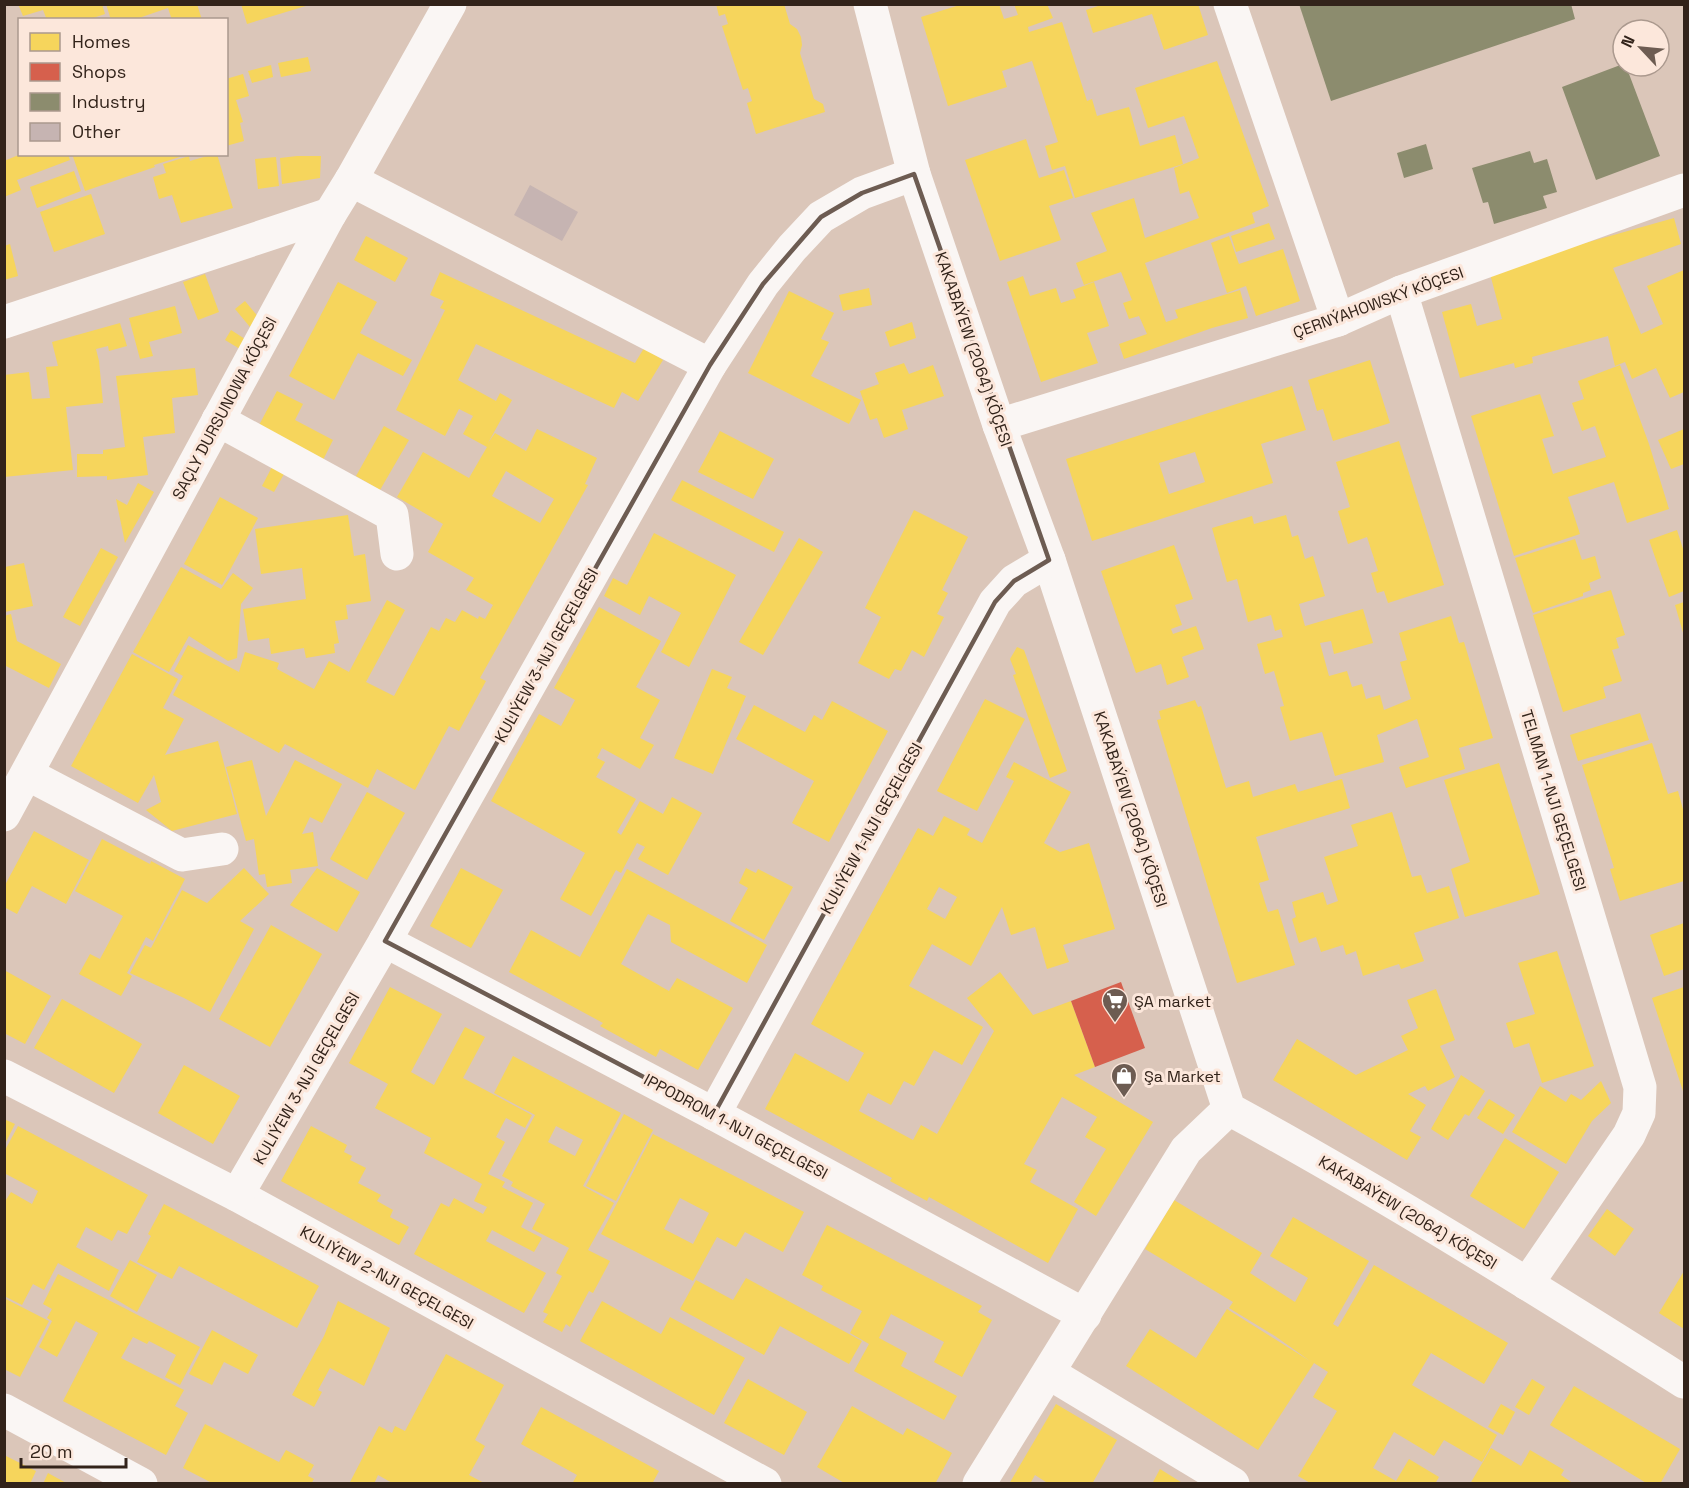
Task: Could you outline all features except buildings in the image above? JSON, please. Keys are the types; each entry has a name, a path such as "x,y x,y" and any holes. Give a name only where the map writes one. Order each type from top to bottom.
{"street":[{"name":"SAÇLY DURSUNOWA KÖÇESI","path":"4,815 330,214 450,4"},
{"name":"KAKABAÝEW (2064) KÖÇESI","path":"870,4 914,174 999,425 1049,560 1229,1109 1293,1144 1527,1284 1684,1382"},
{"path":"1230,4 1338,320"},
{"name":"KULIÝEW 3-NJI GEÇELGESI","path":"237,1195 385,941 710,365 762,284 821,217 862,193 914,174"},
{"path":"351,180 710,365"},
{"name":"ÇERNÝAHOWSKÝ KÖÇESI","path":"999,425 1338,320 1401,292 1684,190"},
{"path":"4,322 330,214"},
{"name":"TELMAN 1-NJI GEÇELGESI","path":"1401,292 1640,1087 1639,1113 1629,1135 1527,1284"},
{"path":"218,420 392,515 397,554"},
{"name":"KULIÝEW 1-NJI GEÇELGESI","path":"714,1114 995,603 1014,581 1049,560"},
{"path":"27,774 182,855 222,849"},
{"name":"IPPODROM 1-NJI GEÇELGESI","path":"385,941 714,1114 1085,1315"},
{"name":"KULIÝEW 2-NJI GEÇELGESI","path":"4,1076 237,1195 765,1484"},
{"path":"979,1484 1186,1150 1229,1109"},
{"path":"1049,1373 1233,1484"},
{"path":"4,1410 141,1484"}],"highlighted area":[{"path":"914,174 1049,560 1014,581 995,602 714,1114 385,941 710,365 763,284 821,217 862,193"}],"place":[{"name":"ŞA market","path":"1115,1024"},
{"name":"Şa Market","path":"1124,1099"}]}
